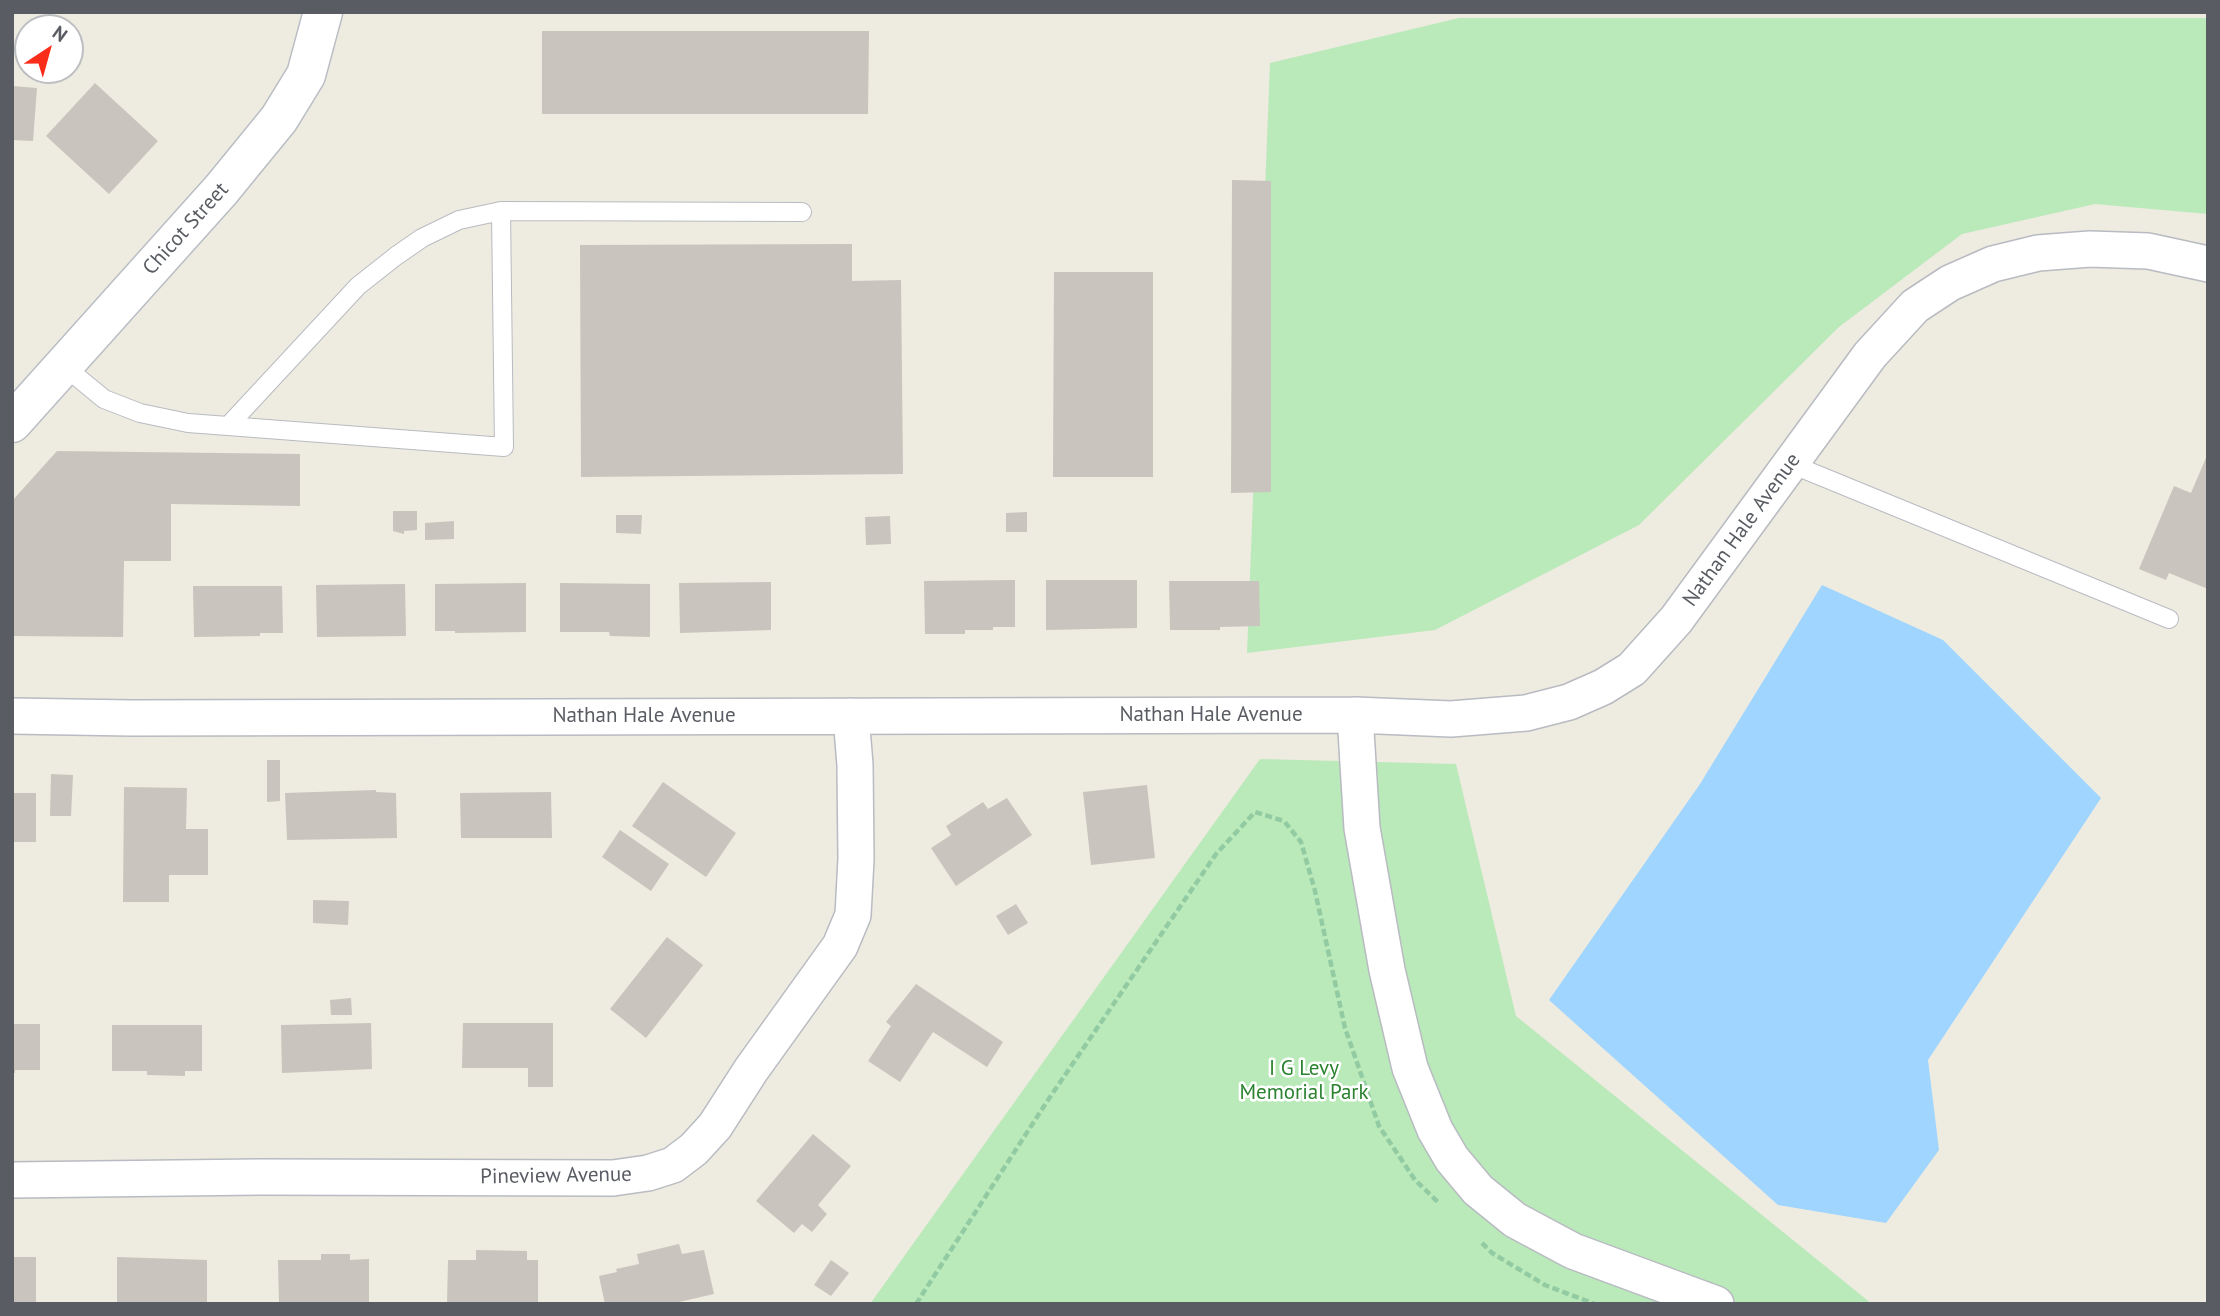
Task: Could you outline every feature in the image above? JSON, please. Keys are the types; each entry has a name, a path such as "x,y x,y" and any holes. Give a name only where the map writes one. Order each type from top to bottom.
{"main road":[{"name":"Chicot Street","path":"12,423 221,190 279,119 306,75 323,12"}],"street":[{"name":"Nathan Hale Avenue","path":"12,716 159,718 1355,715 1451,719 1525,713 1569,702 1603,687 1632,669 1676,620 1870,355 1915,306 1950,283 1993,264 2038,253 2090,249 2148,251 2208,264"},
{"path":"1355,715 1362,828 1387,970 1410,1068 1435,1130 1452,1159 1478,1190 1515,1220 1573,1251 1716,1304"},
{"name":"Pineview Avenue","path":"12,1180 259,1177 613,1178 648,1173 673,1165 694,1149 715,1126 751,1070 840,946 853,915 856,859 855,765 851,716"}],"lane":[{"path":"64,366 104,399 139,413 188,423 504,447 501,211"},
{"path":"229,426 358,286 422,238 459,220 501,211 802,212"},
{"path":"1791,464 2169,619"}],"path":[{"path":"916,1304 1048,1100 1216,854 1255,812 1284,821 1301,842 1315,891 1345,1028 1379,1126 1415,1180 1444,1207"},
{"path":"1473,1234 1492,1253 1545,1284 1595,1304"}],"green space":[{"path":"1459,18 2208,18 2208,214 2095,204 1962,234 1839,327 1639,525 1435,630 1247,653 1270,63"},
{"name":"I G Levy Memorial Park","path":"1260,759 1456,764 1516,1016 1872,1304 870,1304"}],"water":[{"path":"1822,585 1943,640 2101,798 1928,1060 1939,1150 1886,1223 1778,1205 1549,1000 1700,784"}],"building":[{"path":"542,31 869,31 868,114 542,114"},
{"path":"95,83 158,141 109,194 46,136"},
{"path":"12,86 37,88 33,141 12,140"},
{"path":"1232,180 1271,181 1271,492 1231,493"},
{"path":"852,244 852,281 901,280 903,474 581,477 580,245"},
{"path":"1054,272 1153,272 1153,477 1053,477"},
{"path":"57,451 300,454 300,506 171,504 171,561 124,561 123,637 12,636 12,501"},
{"path":"2208,453 2208,589 2169,573 2166,580 2139,569 2174,486 2191,493"},
{"path":"393,511 417,511 417,530 404,531 404,534 393,531"},
{"path":"1027,512 1027,532 1006,532 1006,513"},
{"path":"616,515 642,515 641,534 616,533"},
{"path":"890,516 891,544 866,545 865,517"},
{"path":"454,521 454,539 425,540 425,523"},
{"path":"1015,580 1015,627 965,630 965,634 925,634 924,581"},
{"path":"1046,580 1137,580 1137,628 1046,630"},
{"path":"1169,581 1259,581 1260,626 1220,627 1220,630 1170,630"},
{"path":"771,582 771,630 680,633 679,583"},
{"path":"526,583 526,632 435,631 435,584"},
{"path":"560,583 650,584 650,637 610,636 609,632 560,632"},
{"path":"405,584 406,636 317,637 316,585"},
{"path":"193,586 282,586 283,633 194,637"},
{"path":"267,760 280,760 280,801 267,802"},
{"path":"51,774 73,775 71,816 50,816"},
{"path":"663,782 736,833 706,877 632,826"},
{"path":"1147,785 1155,858 1091,865 1083,792"},
{"path":"124,787 187,788 186,829 208,829 208,875 169,875 169,902 123,902"},
{"path":"376,790 396,793 397,838 287,840 285,793"},
{"path":"551,792 552,838 461,838 460,793"},
{"path":"12,793 36,793 36,842 12,842"},
{"path":"1007,798 1032,835 956,886 931,848 951,835 946,826 983,802 988,809"},
{"path":"620,830 669,864 651,891 602,857"},
{"path":"313,900 349,901 348,925 313,923"},
{"path":"1016,904 1028,923 1008,935 996,916"},
{"path":"667,937 703,965 646,1038 610,1009"},
{"path":"916,984 1003,1042 987,1067 933,1032 900,1082 868,1061 891,1026 886,1022"},
{"path":"351,998 352,1015 331,1015 330,1000"},
{"path":"371,1023 372,1069 282,1073 281,1025"},
{"path":"463,1023 553,1023 553,1087 528,1087 528,1068 462,1068"},
{"path":"12,1024 40,1024 40,1070 15,1070 15,1073 12,1073"},
{"path":"112,1025 202,1025 202,1071 185,1071 185,1076 147,1075 147,1071 112,1071"},
{"path":"813,1134 851,1166 818,1205 827,1214 812,1232 802,1224 794,1233 756,1201"},
{"path":"679,1244 682,1254 704,1250 714,1294 679,1304 605,1304 599,1276 639,1264 637,1254"},
{"path":"476,1250 527,1251 527,1260 538,1260 538,1304 447,1304 448,1260 476,1260"},
{"path":"321,1254 350,1254 350,1260 369,1259 369,1304 279,1304 278,1260 321,1260"},
{"path":"12,1257 36,1257 36,1304 12,1304"},
{"path":"117,1257 207,1260 207,1304 117,1304"},
{"path":"831,1260 849,1273 831,1296 814,1285"}]}
